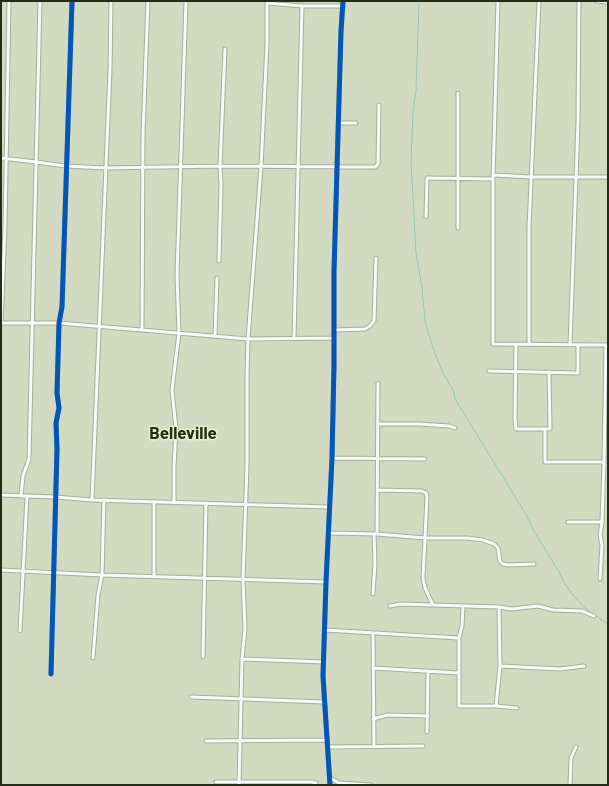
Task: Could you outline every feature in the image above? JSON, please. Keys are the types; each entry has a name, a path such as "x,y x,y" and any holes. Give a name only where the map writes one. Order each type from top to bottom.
{"street":[{"path":"9,1 7,159 1,324 60,322 99,327 142,329 248,339 334,338"},
{"path":"22,496 24,476 28,459 40,1"},
{"path":"51,674 57,449 56,424 59,408 57,393 62,307 72,1"},
{"path":"92,500 110,70 111,1"},
{"path":"142,329 143,134 148,1"},
{"path":"174,502 176,429 172,390 179,333 177,275 180,167 184,116 186,1"},
{"path":"330,785 323,676 332,458 334,271 343,1"},
{"path":"498,1 493,175 493,344 607,345 604,492 600,535 602,545 600,579"},
{"path":"529,344 529,228 540,1"},
{"path":"570,345 578,122 579,1"},
{"path":"596,1 608,2"},
{"path":"239,783 242,659 245,629 243,580 247,465 246,412 248,339 261,167 267,44 267,2 302,6 343,6"},
{"path":"294,338 302,6"},
{"path":"218,261 225,49"},
{"path":"458,93 458,228"},
{"path":"1,158 66,166 106,168 220,166 376,167 378,164 379,105"},
{"path":"338,123 356,123"},
{"path":"493,175 576,178 608,177"},
{"path":"426,217 427,178 493,179"},
{"path":"334,330 365,329 374,321 376,258"},
{"path":"215,336 217,278"},
{"path":"516,344 516,428 550,429 549,372"},
{"path":"489,371 578,373 578,345"},
{"path":"373,594 376,534 378,383"},
{"path":"377,424 419,424 449,426 455,428"},
{"path":"545,429 545,462 604,462"},
{"path":"332,458 425,459"},
{"path":"377,490 422,491 426,493 423,578 425,588 433,606"},
{"path":"1,495 92,500 329,507"},
{"path":"20,631 27,496"},
{"path":"93,658 98,595 102,575 104,500"},
{"path":"154,502 154,576"},
{"path":"203,657 206,503"},
{"path":"568,522 602,522"},
{"path":"328,533 376,534 425,538 467,538 483,540 494,544 498,548 500,561 503,564 534,564"},
{"path":"1,570 102,575 326,582"},
{"path":"390,606 400,604 499,607 512,609 538,606 553,610 582,612 594,616"},
{"path":"463,606 462,626 459,638 459,706 496,706 517,708"},
{"path":"496,706 500,666 499,607"},
{"path":"325,630 459,638"},
{"path":"373,633 374,746"},
{"path":"242,659 324,662"},
{"path":"500,666 560,669 584,666"},
{"path":"374,668 459,673"},
{"path":"428,671 428,732"},
{"path":"191,697 324,702"},
{"path":"373,719 387,715 428,716"},
{"path":"206,741 241,742 328,740"},
{"path":"328,746 423,746"},
{"path":"570,785 571,758 576,747"},
{"path":"330,778 339,783 371,785"},
{"path":"216,782 312,782 316,783 316,785"}],"waterway":[{"path":"419,1 416,91 413,112 411,161 416,253 422,288 425,322 433,348 443,373 454,392 455,399 525,513 565,584 576,599 586,609 608,624"}],"cycle path":[{"path":"51,674 57,449 56,423 59,408 57,393 59,323 62,307 72,1"},
{"path":"330,785 323,676 332,458 334,271 343,1"}],"district":[{"name":"Belleville","path":"183,433"}]}
